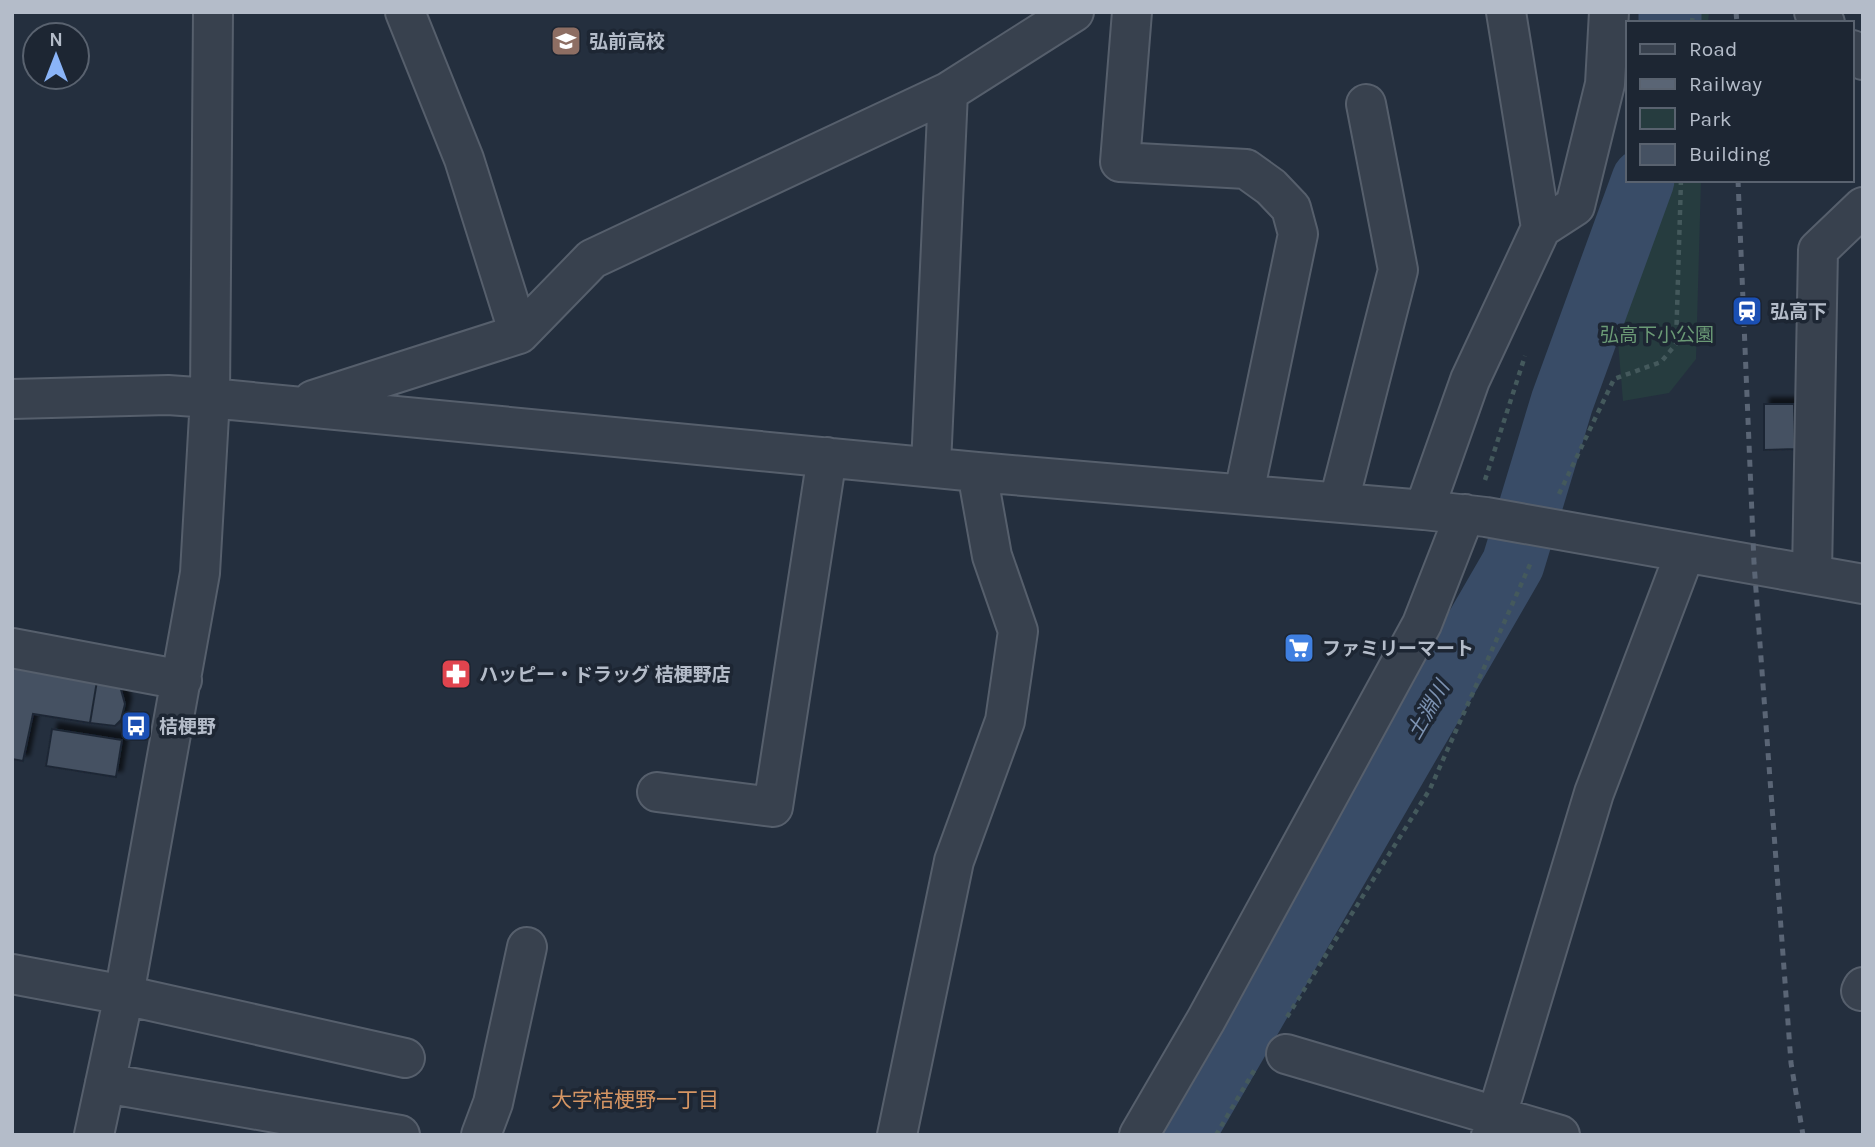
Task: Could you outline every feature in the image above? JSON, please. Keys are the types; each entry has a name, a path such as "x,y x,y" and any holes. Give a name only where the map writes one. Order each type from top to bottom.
{"street":[{"path":"94,1135 124,995 200,573 210,398 213,12"},
{"path":"405,12 464,159 519,334"},
{"path":"298,405 519,334 592,258 948,92 1074,12"},
{"path":"1132,12 1121,162 1246,169 1271,187 1291,208 1298,234 1244,493"},
{"path":"1506,12 1541,228"},
{"path":"1424,510 1470,380 1541,228 1575,205 1605,84 1609,12"},
{"path":"931,465 948,92"},
{"path":"1339,501 1398,270 1366,104"},
{"path":"1812,573 1818,250 1863,207"},
{"path":"12,399 168,395 210,398 931,465 978,472 1339,501 1476,516 1863,584"},
{"path":"657,792 773,807 827,457"},
{"path":"897,1135 954,862 1005,721 1018,631 992,556 978,472"},
{"path":"1139,1135 1206,1020 1422,624 1476,516"},
{"path":"1494,1124 1594,793 1685,553"},
{"path":"12,648 182,680"},
{"path":"481,1135 493,1103 527,947"},
{"path":"12,974 124,995 405,1058"},
{"path":"1276,1047 1494,1124 1560,1135"},
{"path":"105,1083 400,1135"}],"path":[{"path":"1216,1135 1276,1047 1430,789 1614,379 1661,362 1676,344 1681,182"}],"green space":[{"path":"1685,12 1709,12 1708,21 1685,21"},
{"name":"弘高下小公園","path":"1660,182 1701,182 1696,359 1669,393 1623,401 1617,330"}],"building":[{"path":"1764,404 1794,404 1795,449 1764,450"},
{"path":"12,666 97,681 90,723 33,714 23,761 12,759"},
{"path":"97,681 120,686 125,704 121,720 115,726 90,723"},
{"path":"52,729 122,740 116,777 46,766"}],"waterway":[{"name":"土淵川","path":"1670,12 1670,21"},
{"name":"土淵川","path":"1183,1135 1513,564 1562,402 1642,182"}],"railway":[{"path":"1736,12 1737,21"},
{"path":"1738,182 1754,563 1791,1063 1803,1135"}],"place":[{"name":"弘前高校","path":"566,41"},
{"name":"弘高下","path":"1747,311"},
{"name":"ファミリーマート","path":"1299,648"},
{"name":"ハッピー・ドラッグ 桔梗野店","path":"456,674"},
{"name":"桔梗野","path":"136,726"}],"district":[{"name":"大字桔梗野一丁目","path":"635,1100"}]}
